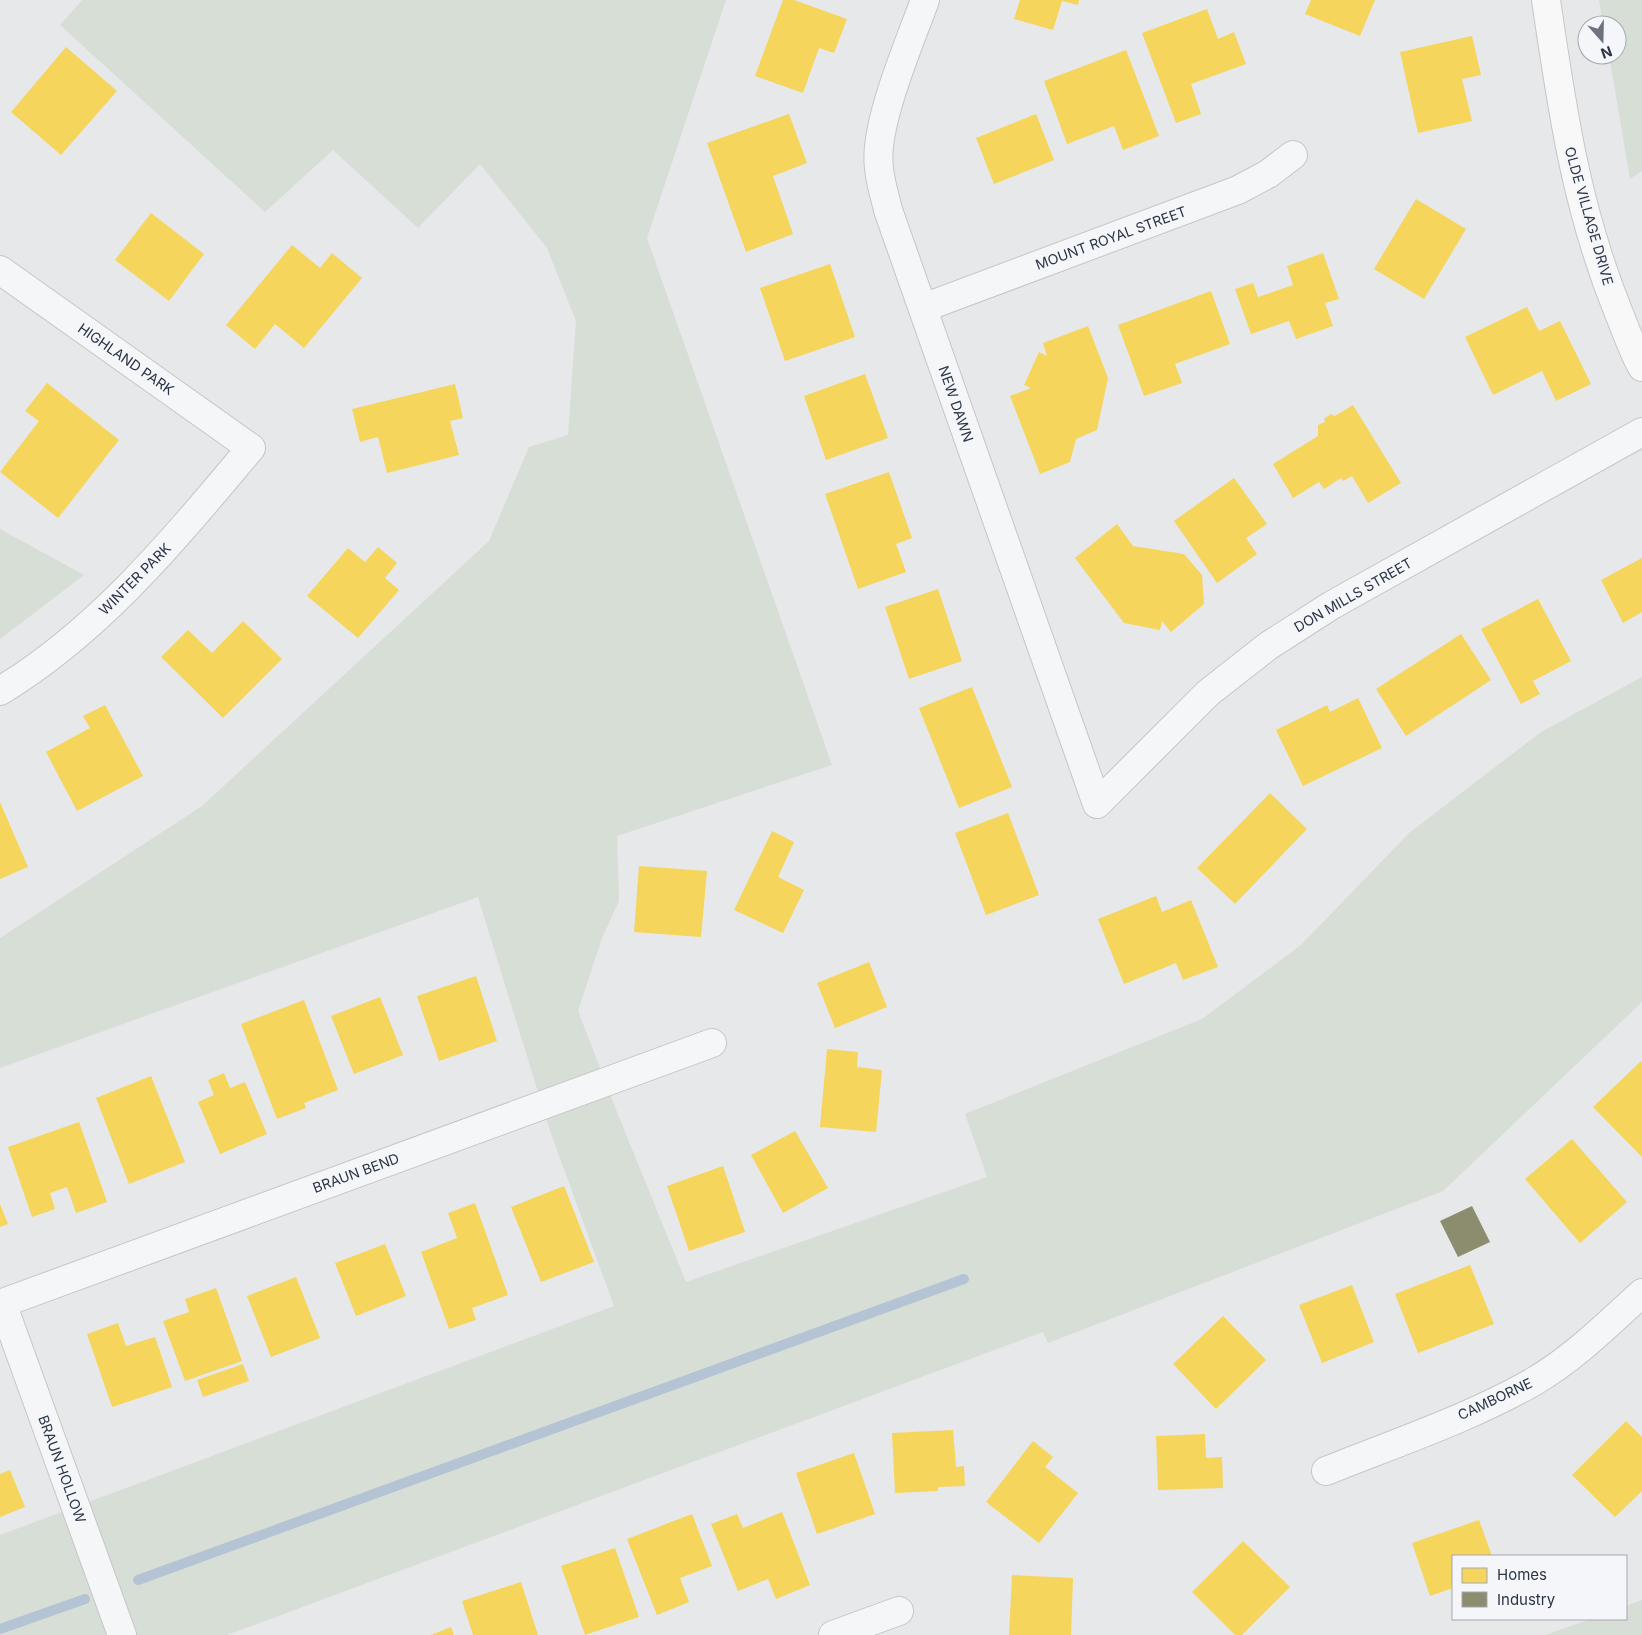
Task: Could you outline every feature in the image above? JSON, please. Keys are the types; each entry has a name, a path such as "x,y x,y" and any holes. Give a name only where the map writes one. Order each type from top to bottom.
{"street":[{"name":"NEW DAWN","path":"925,0 886,113 880,138 878,167 888,210 1097,804"},
{"name":"OLDE VILLAGE DRIVE","path":"1546,0 1575,179 1602,270 1642,367"},
{"name":"MOUNT ROYAL STREET","path":"923,308 1238,190 1268,174 1293,155"},
{"name":"HIGHLAND PARK","path":"0,270 251,448"},
{"name":"DON MILLS STREET","path":"1097,804 1208,694 1268,646 1332,606 1642,432"},
{"name":"WINTER PARK","path":"0,691 59,650 120,597 166,549 251,448"},
{"name":"BRAUN BEND","path":"1,1304 712,1043"},
{"name":"CAMBORNE","path":"1326,1471 1497,1401 1534,1381 1569,1358 1642,1292"},
{"name":"BRAUN HOLLOW","path":"1,1304 122,1635"},
{"path":"833,1635 899,1610"}],"shaded area":[{"path":"82,0 726,0 647,238 832,765 617,836 619,901 602,938 578,1011 686,1282 987,1177 965,1114 1202,1019 1301,945 1409,833 1541,732 1642,677 1642,1002 1443,1191 1048,1343 1043,1332 227,1635 0,1635 0,1535 614,1306 550,1131 478,897 0,1068 0,938 202,806 489,541 529,447 568,435 576,321 547,248 480,164 418,228 333,150 265,212 60,25"},
{"path":"1599,0 1642,0 1642,171 1630,179 1611,65 1627,65 1627,15 1601,15"},
{"path":"0,529 84,575 0,639"},
{"path":"1642,1600 1642,1635 1545,1635 1588,1620 1627,1620 1627,1606"}],"building: Homes":[{"path":"783,0 794,0 847,19 834,53 819,48 803,93 755,76"},
{"path":"1020,0 1079,0 1078,5 1062,1 1053,30 1014,19"},
{"path":"1311,0 1375,0 1360,36 1305,14"},
{"path":"1207,9 1218,39 1234,32 1246,64 1191,84 1201,114 1176,123 1142,33"},
{"path":"1472,36 1481,75 1462,79 1472,121 1418,133 1400,52"},
{"path":"66,47 117,91 61,155 11,112"},
{"path":"1126,50 1159,136 1123,150 1114,126 1067,144 1044,81"},
{"path":"789,114 807,163 773,176 793,234 746,252 707,143"},
{"path":"1036,114 1054,160 994,184 976,138"},
{"path":"1416,199 1466,229 1424,299 1374,269"},
{"path":"151,213 204,254 169,301 115,260"},
{"path":"292,245 320,268 332,253 362,278 304,348 275,324 255,349 226,325"},
{"path":"1323,253 1339,299 1325,303 1333,326 1296,339 1289,321 1251,334 1235,289 1253,283 1258,297 1293,285 1287,266"},
{"path":"830,264 855,337 785,361 760,288"},
{"path":"1211,291 1230,344 1175,364 1182,383 1144,396 1118,325"},
{"path":"1527,307 1539,331 1560,321 1591,384 1556,401 1542,371 1493,395 1465,337"},
{"path":"1088,326 1108,378 1097,430 1076,439 1070,462 1040,474 1010,396 1031,388 1024,385 1039,352 1047,356 1043,343"},
{"path":"865,374 888,438 826,460 804,396"},
{"path":"47,383 119,440 58,518 0,472 39,421 25,411"},
{"path":"455,384 463,418 450,421 459,455 387,473 378,437 360,442 352,409"},
{"path":"1353,405 1401,483 1368,503 1352,476 1343,481 1341,478 1324,489 1319,482 1293,498 1273,464 1318,436 1318,425 1325,422 1324,419 1331,414 1335,416"},
{"path":"889,472 912,538 896,544 906,572 858,589 825,494"},
{"path":"1234,478 1267,524 1246,538 1257,554 1217,583 1174,521"},
{"path":"1117,524 1133,546 1184,554 1202,575 1204,604 1171,632 1162,621 1160,630 1124,623 1075,558"},
{"path":"378,547 397,563 385,578 399,590 358,638 307,596 348,548 365,562"},
{"path":"1642,558 1642,612 1623,623 1601,580"},
{"path":"938,589 962,661 909,679 885,607"},
{"path":"1538,599 1571,661 1533,681 1540,694 1521,704 1481,629"},
{"path":"243,621 282,659 223,718 161,657 188,630 212,653"},
{"path":"1461,634 1491,680 1406,736 1376,689"},
{"path":"972,687 1012,787 959,808 919,708"},
{"path":"1358,698 1382,748 1303,786 1276,730 1327,705 1330,712"},
{"path":"105,705 143,776 77,811 46,752 90,728 83,716"},
{"path":"1270,793 1307,829 1235,904 1197,868"},
{"path":"0,802 28,867 0,879"},
{"path":"1008,813 1039,895 986,915 955,833"},
{"path":"772,831 794,842 778,877 804,890 783,933 734,910"},
{"path":"639,866 707,871 701,937 634,932"},
{"path":"1156,896 1162,912 1191,900 1218,967 1183,980 1176,963 1124,984 1098,919"},
{"path":"869,962 887,1007 835,1028 817,983"},
{"path":"476,976 497,1041 439,1061 417,996"},
{"path":"380,997 403,1055 354,1074 331,1016"},
{"path":"304,1000 338,1090 304,1103 306,1108 277,1119 241,1024"},
{"path":"827,1049 858,1052 857,1067 882,1070 876,1132 820,1127"},
{"path":"1642,1062 1642,1157 1593,1107"},
{"path":"224,1073 230,1088 245,1082 267,1134 220,1154 198,1102 214,1095 208,1080"},
{"path":"151,1076 185,1162 129,1184 96,1098"},
{"path":"79,1122 107,1202 76,1213 67,1187 50,1193 55,1209 32,1217 8,1147"},
{"path":"795,1131 828,1188 783,1213 751,1155"},
{"path":"1572,1139 1627,1202 1580,1243 1525,1179"},
{"path":"723,1166 745,1232 689,1251 667,1186"},
{"path":"564,1186 594,1262 541,1282 511,1207"},
{"path":"475,1203 508,1295 472,1308 476,1320 449,1329 421,1252 457,1238 448,1213"},
{"path":"0,1204 8,1224 0,1227"},
{"path":"385,1244 406,1296 356,1316 335,1263"},
{"path":"1470,1265 1494,1324 1418,1353 1395,1294"},
{"path":"296,1277 320,1338 271,1357 247,1296"},
{"path":"1352,1285 1374,1342 1322,1363 1299,1305"},
{"path":"216,1288 242,1361 185,1381 163,1321 189,1312 185,1299"},
{"path":"1223,1316 1266,1360 1216,1409 1173,1364"},
{"path":"118,1323 126,1346 155,1337 172,1387 112,1407 87,1334"},
{"path":"243,1364 249,1381 203,1397 197,1380"},
{"path":"1626,1421 1642,1437 1642,1491 1615,1517 1572,1475"},
{"path":"953,1430 956,1467 964,1466 965,1486 938,1487 938,1491 895,1493 892,1433"},
{"path":"1205,1434 1206,1458 1222,1457 1223,1488 1158,1490 1156,1436"},
{"path":"1033,1441 1053,1457 1045,1467 1078,1493 1039,1543 986,1502"},
{"path":"854,1453 875,1514 817,1534 796,1473"},
{"path":"10,1470 25,1507 0,1517 0,1474"},
{"path":"782,1512 810,1585 776,1599 768,1579 738,1591 711,1524 737,1514 743,1528"},
{"path":"692,1514 712,1566 680,1578 689,1602 657,1615 627,1539"},
{"path":"1479,1520 1492,1555 1452,1555 1452,1588 1430,1596 1412,1543"},
{"path":"1243,1541 1290,1587 1242,1635 1235,1635 1192,1592"},
{"path":"615,1548 639,1617 585,1635 561,1566"},
{"path":"1012,1575 1073,1578 1071,1635 1009,1635"},
{"path":"521,1582 538,1635 473,1635 462,1601"},
{"path":"451,1627 454,1635 431,1635"}],"building: Industry":[{"path":"1472,1206 1490,1242 1458,1257 1440,1221"}],"waterway":[{"path":"138,1580 964,1279"},
{"path":"0,1629 85,1599"}]}
